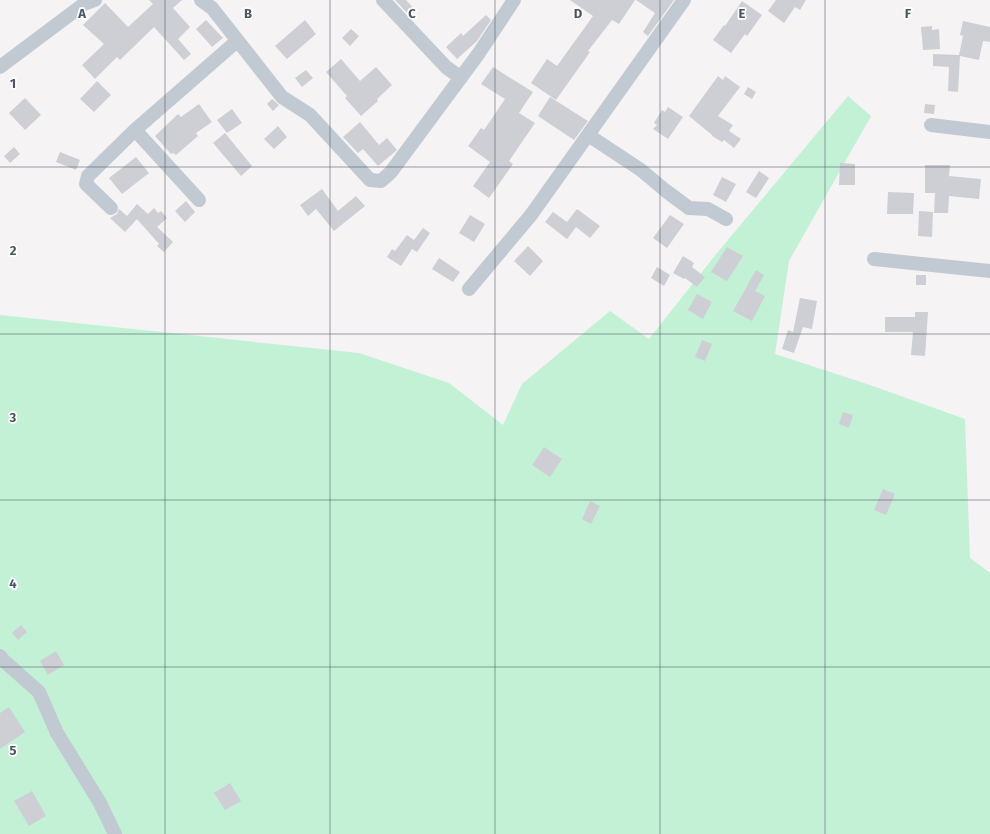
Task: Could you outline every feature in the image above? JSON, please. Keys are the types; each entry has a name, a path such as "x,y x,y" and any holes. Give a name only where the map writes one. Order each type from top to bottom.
{"street":[{"path":"0,67 84,4 95,0"},
{"path":"201,0 212,8 282,97 310,115 370,180 381,181 391,172 461,78 514,0"},
{"path":"383,0 446,67 461,78"},
{"path":"469,289 531,215 684,0"},
{"path":"111,208 86,184 88,176 135,130 238,41"},
{"path":"930,125 990,132"},
{"path":"135,130 199,200"},
{"path":"588,135 641,170 689,208 708,209 726,219"},
{"path":"874,259 990,270"},
{"path":"0,656 39,692 58,733 100,803 115,834"}],"green space":[{"path":"848,96 871,116 789,261 775,354 870,385 965,419 970,558 990,573 990,834 0,834 0,315 359,353 449,383 503,425 522,384 610,311 649,339 713,258"}],"building":[{"path":"149,0 182,0 173,8 190,27 178,39 191,54 184,60 154,27 120,60 117,57 95,79 82,65 104,44 83,25 105,3 128,27 153,4"},
{"path":"395,0 406,0 414,9 408,14"},
{"path":"570,0 635,0 619,24 612,20 588,51 590,52 556,100 531,83 547,59 557,66 593,16"},
{"path":"636,0 674,0 648,36 643,32 655,13"},
{"path":"776,0 806,0 800,10 795,7 784,23 768,11"},
{"path":"742,1 762,15 747,36 745,34 731,53 713,40 724,25 725,26"},
{"path":"486,15 491,20 477,41 457,59 446,47 461,33 463,36"},
{"path":"206,20 223,38 212,47 196,29"},
{"path":"305,20 316,34 287,59 275,46"},
{"path":"963,21 990,27 990,42 983,41 979,60 960,56 958,92 948,91 949,67 933,66 933,54 959,55 963,36 960,35"},
{"path":"932,26 932,30 939,29 940,49 923,50 921,27"},
{"path":"351,29 359,36 350,46 342,38"},
{"path":"341,59 360,81 376,67 392,85 377,99 378,101 361,116 345,98 347,96 326,72"},
{"path":"493,67 533,92 519,113 535,123 509,161 513,164 489,198 473,186 490,162 468,146 481,128 484,130 505,99 481,84"},
{"path":"306,70 313,78 302,87 295,78"},
{"path":"718,76 723,80 725,76 740,87 718,116 733,125 729,131 741,139 734,148 724,140 722,142 712,136 689,116"},
{"path":"97,81 111,95 94,112 80,99"},
{"path":"748,87 756,92 752,99 744,94"},
{"path":"550,97 588,121 574,140 538,116"},
{"path":"25,98 41,115 25,130 9,113"},
{"path":"272,99 279,105 273,111 267,104"},
{"path":"199,104 212,122 196,133 198,136 176,155 173,153 171,154 155,136 178,114 181,117"},
{"path":"925,104 935,105 934,114 924,113"},
{"path":"668,107 683,117 668,139 653,129 657,125 654,123 662,110 665,112"},
{"path":"232,109 242,123 227,133 217,120"},
{"path":"360,122 379,145 387,138 397,150 378,166 363,149 358,153 343,137"},
{"path":"278,126 287,137 274,149 264,139"},
{"path":"225,133 252,166 241,176 213,143"},
{"path":"14,147 20,154 10,163 4,156"},
{"path":"60,152 80,160 76,170 56,162"},
{"path":"136,157 149,173 122,194 109,178"},
{"path":"840,163 855,164 855,185 839,185"},
{"path":"925,165 950,165 949,176 981,179 979,199 949,196 948,213 934,213 935,193 925,193"},
{"path":"759,171 769,178 756,198 746,192"},
{"path":"722,177 736,184 726,202 713,195"},
{"path":"322,189 338,211 356,196 365,206 334,231 316,209 308,216 300,205"},
{"path":"888,192 914,193 913,214 887,214"},
{"path":"186,201 195,212 185,222 175,211"},
{"path":"137,204 148,214 154,208 158,213 161,211 167,218 157,227 173,242 164,252 157,246 159,244 137,219 125,232 110,218 117,214 119,209 127,216"},
{"path":"577,209 600,226 590,238 576,227 567,239 545,222 553,212 567,222"},
{"path":"919,211 933,212 932,237 918,236"},
{"path":"470,215 485,224 474,242 459,233"},
{"path":"670,215 684,224 667,248 653,238"},
{"path":"423,228 430,233 417,252 412,249 401,266 387,257 392,249 395,251 407,235 414,240"},
{"path":"528,246 543,261 530,276 514,261"},
{"path":"727,247 743,256 727,281 711,272"},
{"path":"683,256 694,263 692,267 705,277 697,287 685,278 684,279 673,273"},
{"path":"439,258 460,272 453,282 432,269"},
{"path":"657,267 670,275 664,286 651,278"},
{"path":"756,270 764,275 755,291 765,296 752,321 733,311"},
{"path":"916,275 926,275 926,285 916,285"},
{"path":"697,294 712,302 703,319 688,310"},
{"path":"800,298 817,301 812,329 803,327 794,353 782,349 788,330 793,332"},
{"path":"915,312 928,312 925,356 911,355 913,332 885,332 885,317 915,317"},
{"path":"702,340 712,344 705,361 695,357"},
{"path":"843,412 853,415 849,428 839,424"},
{"path":"544,447 562,459 550,477 532,465"},
{"path":"883,489 895,494 886,515 874,510"},
{"path":"590,501 600,506 591,524 582,519"},
{"path":"21,625 27,632 18,640 12,633"},
{"path":"56,651 64,665 48,675 40,661"},
{"path":"9,707 25,732 0,749 0,713"},
{"path":"230,783 241,801 225,810 214,793"},
{"path":"32,791 46,816 29,826 14,801"}]}
